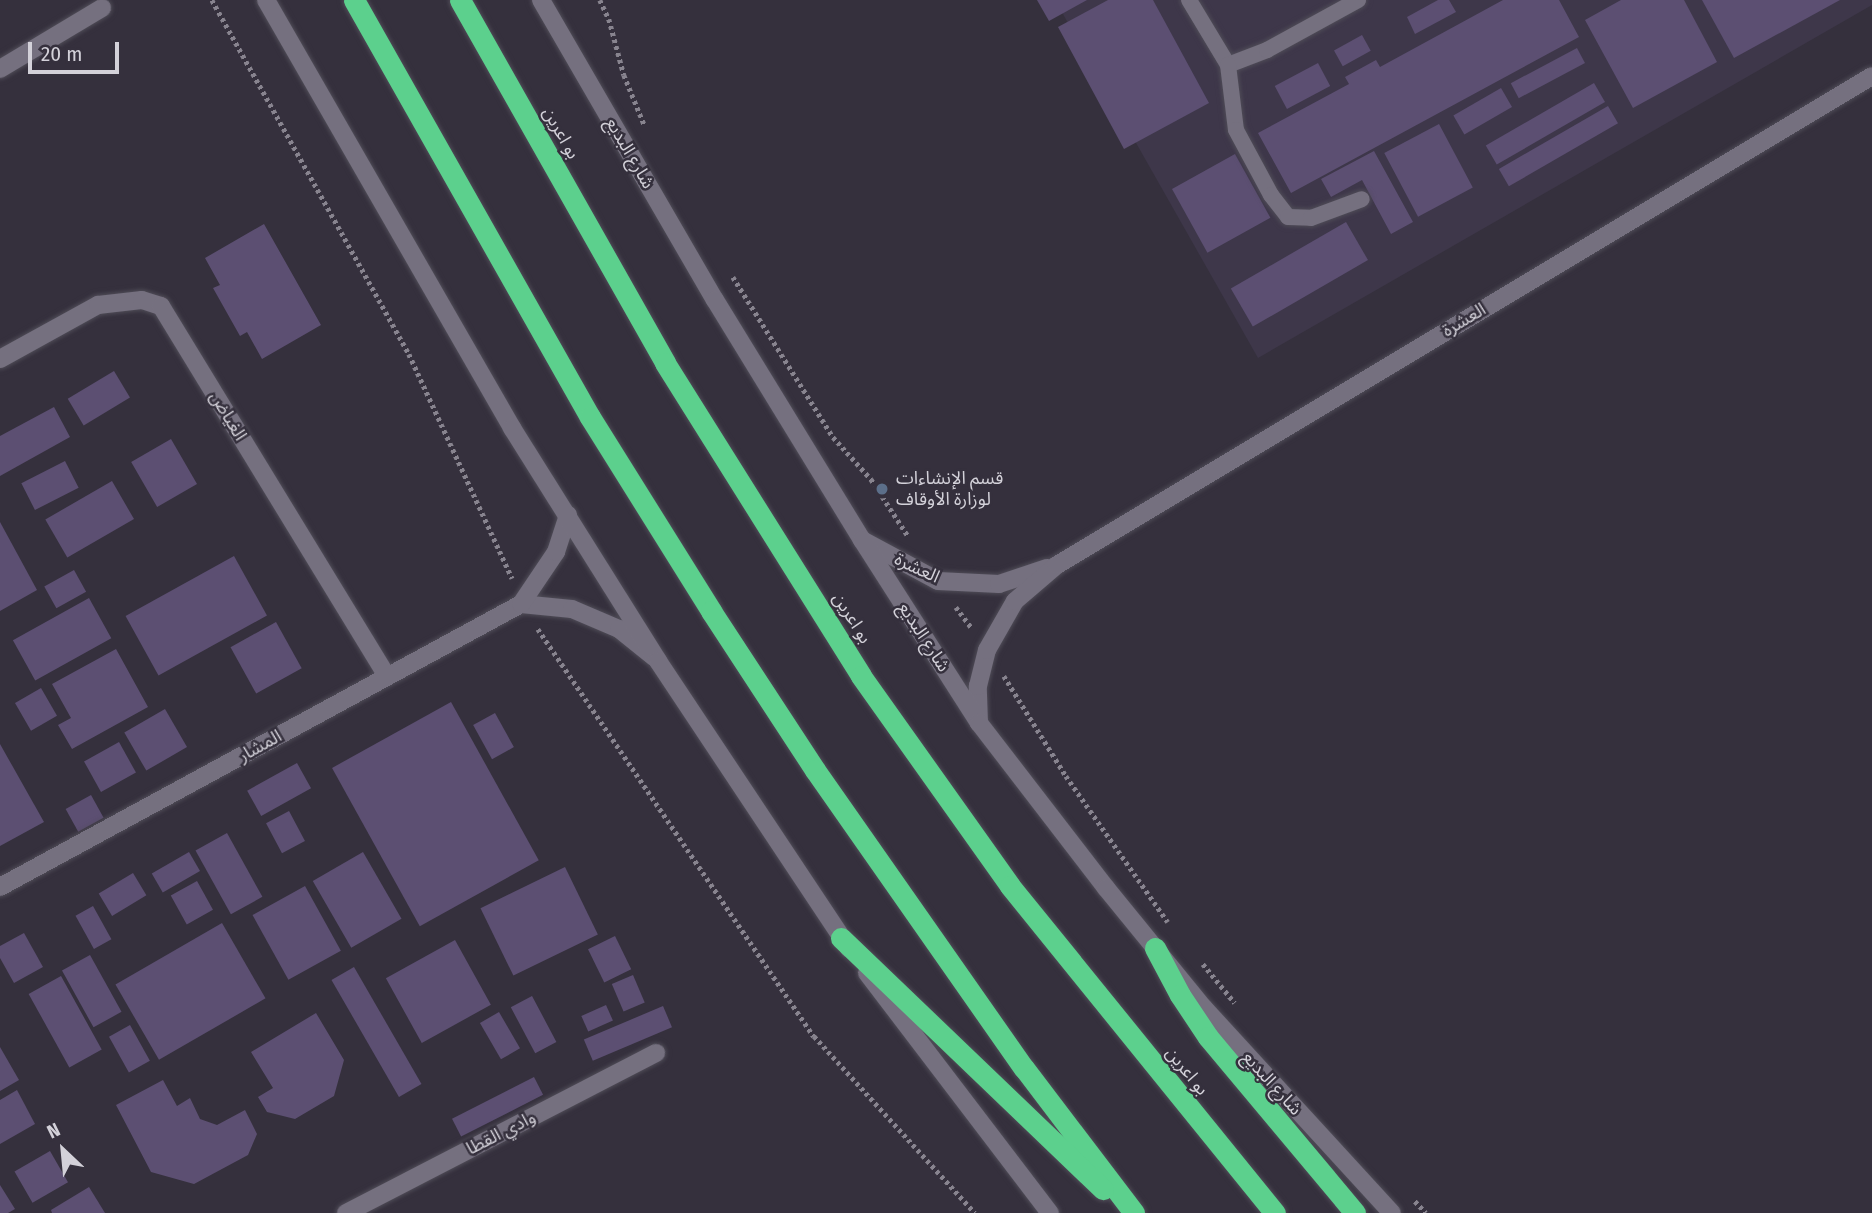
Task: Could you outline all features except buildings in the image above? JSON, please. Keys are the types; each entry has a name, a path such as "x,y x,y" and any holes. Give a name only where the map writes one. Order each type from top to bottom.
{"highway":[{"path":"355,0 590,417 711,611 815,770 937,940 1024,1068 1134,1213"},
{"name":"بو اعرين","path":"460,0 665,363 861,676 1010,886 1275,1213"},
{"path":"841,938 1128,1213"},
{"path":"1155,948 1180,995 1208,1037 1355,1213"}],"street":[{"path":"266,0 512,428 658,661 841,938 1032,1193 1050,1213"},
{"name":"شارع البديع","path":"541,0 715,300 862,540 979,723 1222,1029 1392,1213"},
{"path":"0,69 102,8"},
{"name":"العشرة","path":"979,723 978,686 987,650 1014,601 1057,565 1872,76"},
{"name":"الغياض","path":"0,359 98,305 142,300 161,306 387,676"},
{"name":"المشار","path":"0,887 521,604 556,552 568,515"},
{"name":"العشرة","path":"862,540 938,582 999,584 1057,565"},
{"path":"521,604 572,609 619,629 658,661"},
{"name":"وادي القطا","path":"346,1213 656,1053"},
{"path":"1032,1193 1036,1213"}],"lane":[{"path":"1189,0 1228,65 1236,130 1271,195 1288,217 1311,218 1362,199"},
{"path":"1228,65 1267,50 1358,0"}],"shaded area":[{"path":"1055,0 1872,0 1872,5 1258,358"}],"place":[{"name":"قسم الإنشاءات لوزارة الأوقاف","path":"882,489"}]}
